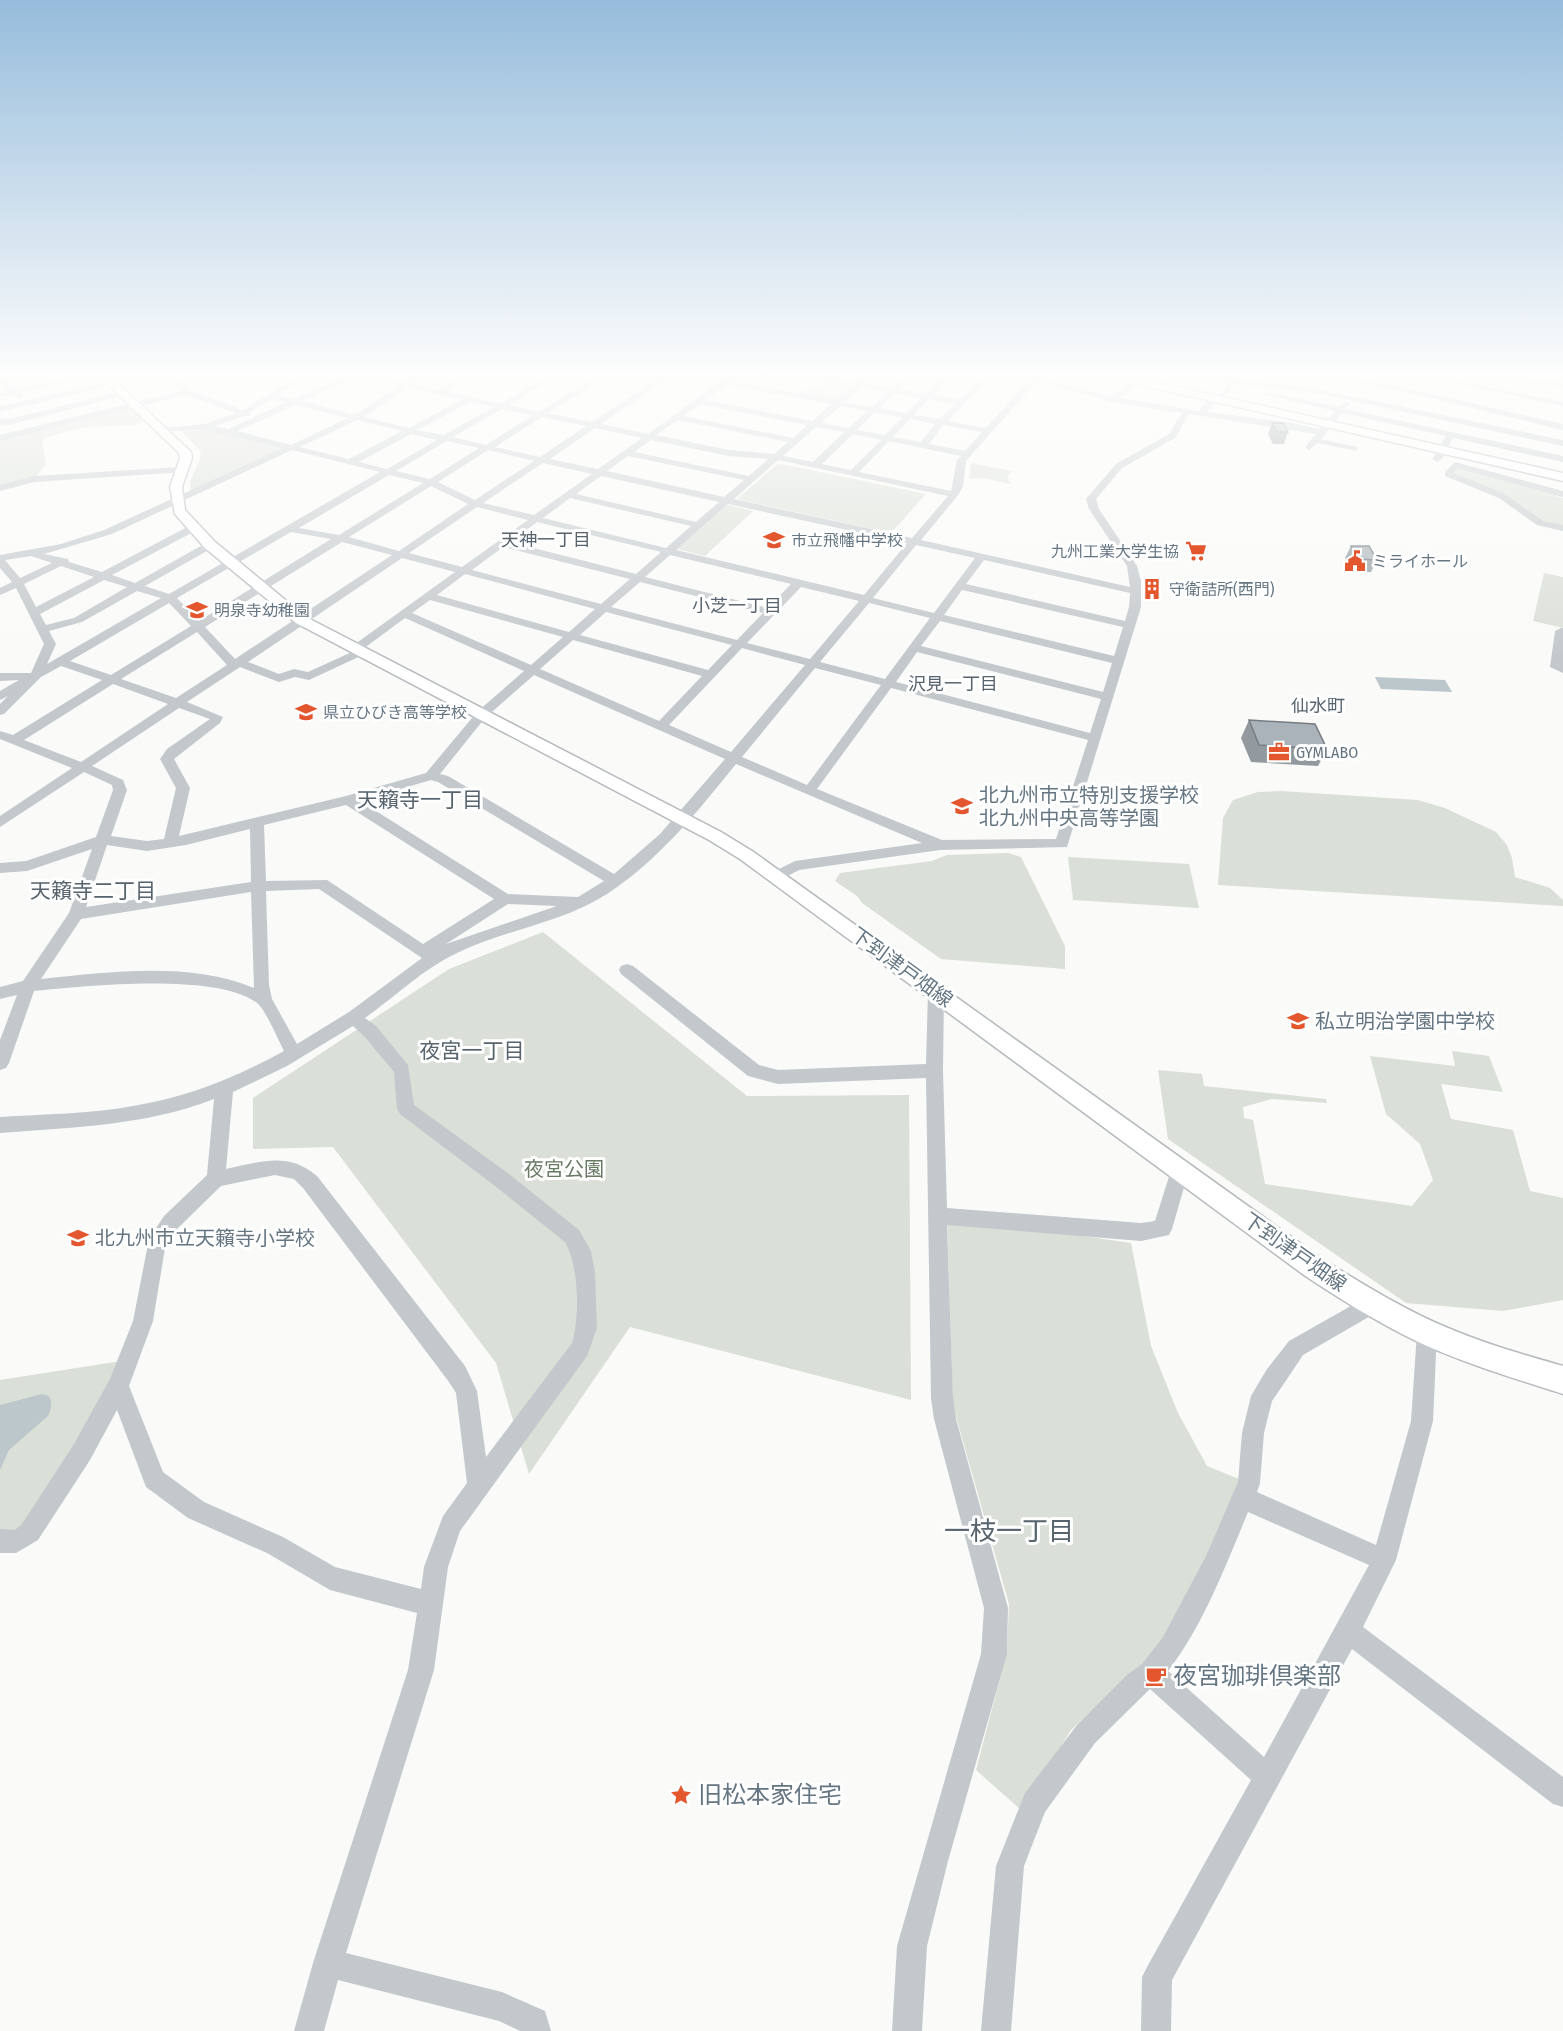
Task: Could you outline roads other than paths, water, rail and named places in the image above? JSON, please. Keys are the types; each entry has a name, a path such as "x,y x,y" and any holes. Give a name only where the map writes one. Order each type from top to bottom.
{"highway":[{"path":"1517,469 1563,477"}],"main road":[{"path":"181,497 191,469"},
{"path":"181,470 181,497"},
{"name":"下到津戸畑線","path":"181,497 179,511 193,528 210,545 301,620 714,836 776,877 936,992 1313,1267 1372,1304 1426,1332 1489,1357 1563,1380"},
{"name":"下到津戸畑線","path":"181,497 232,562"}],"street":[{"path":"0,711 36,676 50,644 19,584 0,560 95,538 241,469"},
{"path":"380,469 430,482 475,504 1119,661"},
{"path":"0,696 394,469"},
{"path":"14,740 451,469"},
{"path":"0,822 528,469"},
{"path":"583,469 1136,591"},
{"path":"33,554 171,598 236,664 279,678 294,673 309,676 358,651 428,596 604,469"},
{"path":"701,469 750,479"},
{"path":"431,776 481,715 762,469"},
{"path":"833,469 954,494"},
{"path":"853,473 857,469"},
{"path":"428,954 581,901 601,891 641,860 681,819 954,494 958,486 960,469"},
{"path":"776,877 795,866 940,845 1062,844 1135,607 1136,591 1132,566 1092,502 1117,469"},
{"path":"1452,469 1448,474 1502,496 1540,523 1563,528"},
{"path":"1469,469 1563,494"},
{"path":"0,488 33,479 181,470"},
{"path":"568,495 697,525"},
{"path":"33,554 93,534 181,497"},
{"path":"35,612 193,528"},
{"path":"290,529 340,538 1094,738"},
{"path":"0,592 88,550 95,538"},
{"path":"501,543 770,612"},
{"path":"44,629 78,620 210,545"},
{"path":"809,791 981,557"},
{"path":"661,726 799,582"},
{"path":"960,586 1129,625"},
{"path":"428,596 711,675"},
{"path":"404,614 809,791 940,845"},
{"path":"1563,632 1561,631 1556,667 1563,669"},
{"path":"915,648 1108,697"},
{"path":"62,662 217,717 172,752 167,759 183,788 171,841"},
{"path":"0,677 36,676"},
{"path":"0,735 118,783 117,800 76,914 28,986 0,1063"},
{"path":"0,868 27,866 102,840 147,846 186,840 348,800 431,776 443,779 614,881"},
{"path":"348,800 505,899 581,901"},
{"path":"257,823 261,985 264,999 293,1053"},
{"path":"76,914 260,886 322,884 329,886 428,954"},
{"path":"0,1125 147,1112 224,1089 293,1053 353,1017 428,954 505,899"},
{"path":"627,970 754,1071 764,1075 778,1077 934,1071"},
{"path":"0,993 28,986 118,977 201,980 238,988 264,999"},
{"path":"907,2031 912,1946 934,1861 994,1654 996,1608 945,1419 942,1398 934,1071 936,992"},
{"path":"309,2031 328,1963 421,1670 436,1567 451,1524 580,1349 587,1328 585,1273 581,1251 572,1236 502,1180 406,1109 402,1070 370,1031 353,1017"},
{"path":"216,1179 224,1089"},
{"path":"0,1541 14,1543 21,1541 30,1532 82,1452 118,1386 143,1321 156,1245 171,1222 216,1179 275,1167 299,1172 310,1182 457,1374 466,1391 479,1485"},
{"path":"939,1216 1141,1233 1162,1229 1180,1170"},
{"path":"996,2031 1010,1866 1035,1803 1086,1734 1137,1683 1151,1673 1177,1636 1214,1564 1249,1483 1253,1433 1262,1396 1296,1348 1372,1304"},
{"path":"1156,2031 1157,1977 1348,1630 1384,1560 1422,1421 1426,1332"},
{"path":"118,1386 145,1449 154,1479 196,1510 275,1545 330,1578 430,1604"},
{"path":"1243,1498 1384,1560"},
{"path":"1348,1630 1563,1794"},
{"path":"1151,1673 1267,1777"},
{"path":"328,1963 502,2007 534,2022 537,2031"}],"place":[{"name":"市立飛幡中学校","path":"774,540"},
{"name":"九州工業大学生協","path":"1196,551"},
{"name":"ミライホール","path":"1355,561"},
{"name":"守衛詰所(西門)","path":"1152,589"},
{"name":"明泉寺幼稚園","path":"197,610"},
{"name":"県立ひびき高等学校","path":"306,712"},
{"name":"GYMLABO","path":"1279,752"},
{"name":"北九州市立特別支援学校 北九州中央高等学園","path":"962,806"},
{"name":"私立明治学園中学校","path":"1298,1021"},
{"name":"北九州市立天籟寺小学校","path":"78,1238"},
{"name":"夜宮珈琲倶楽部","path":"1156,1676"},
{"name":"旧松本家住宅","path":"681,1795"}],"district":[{"name":"天神一丁目","path":"546,540"},
{"name":"小芝一丁目","path":"737,606"},
{"name":"沢見一丁目","path":"953,684"},
{"name":"仙水町","path":"1318,706"},
{"name":"天籟寺一丁目","path":"420,800"},
{"name":"天籟寺二丁目","path":"93,891"},
{"name":"夜宮一丁目","path":"472,1051"},
{"name":"一枝一丁目","path":"1009,1531"}],"park label":[{"name":"夜宮公園","path":"564,1169"}]}
